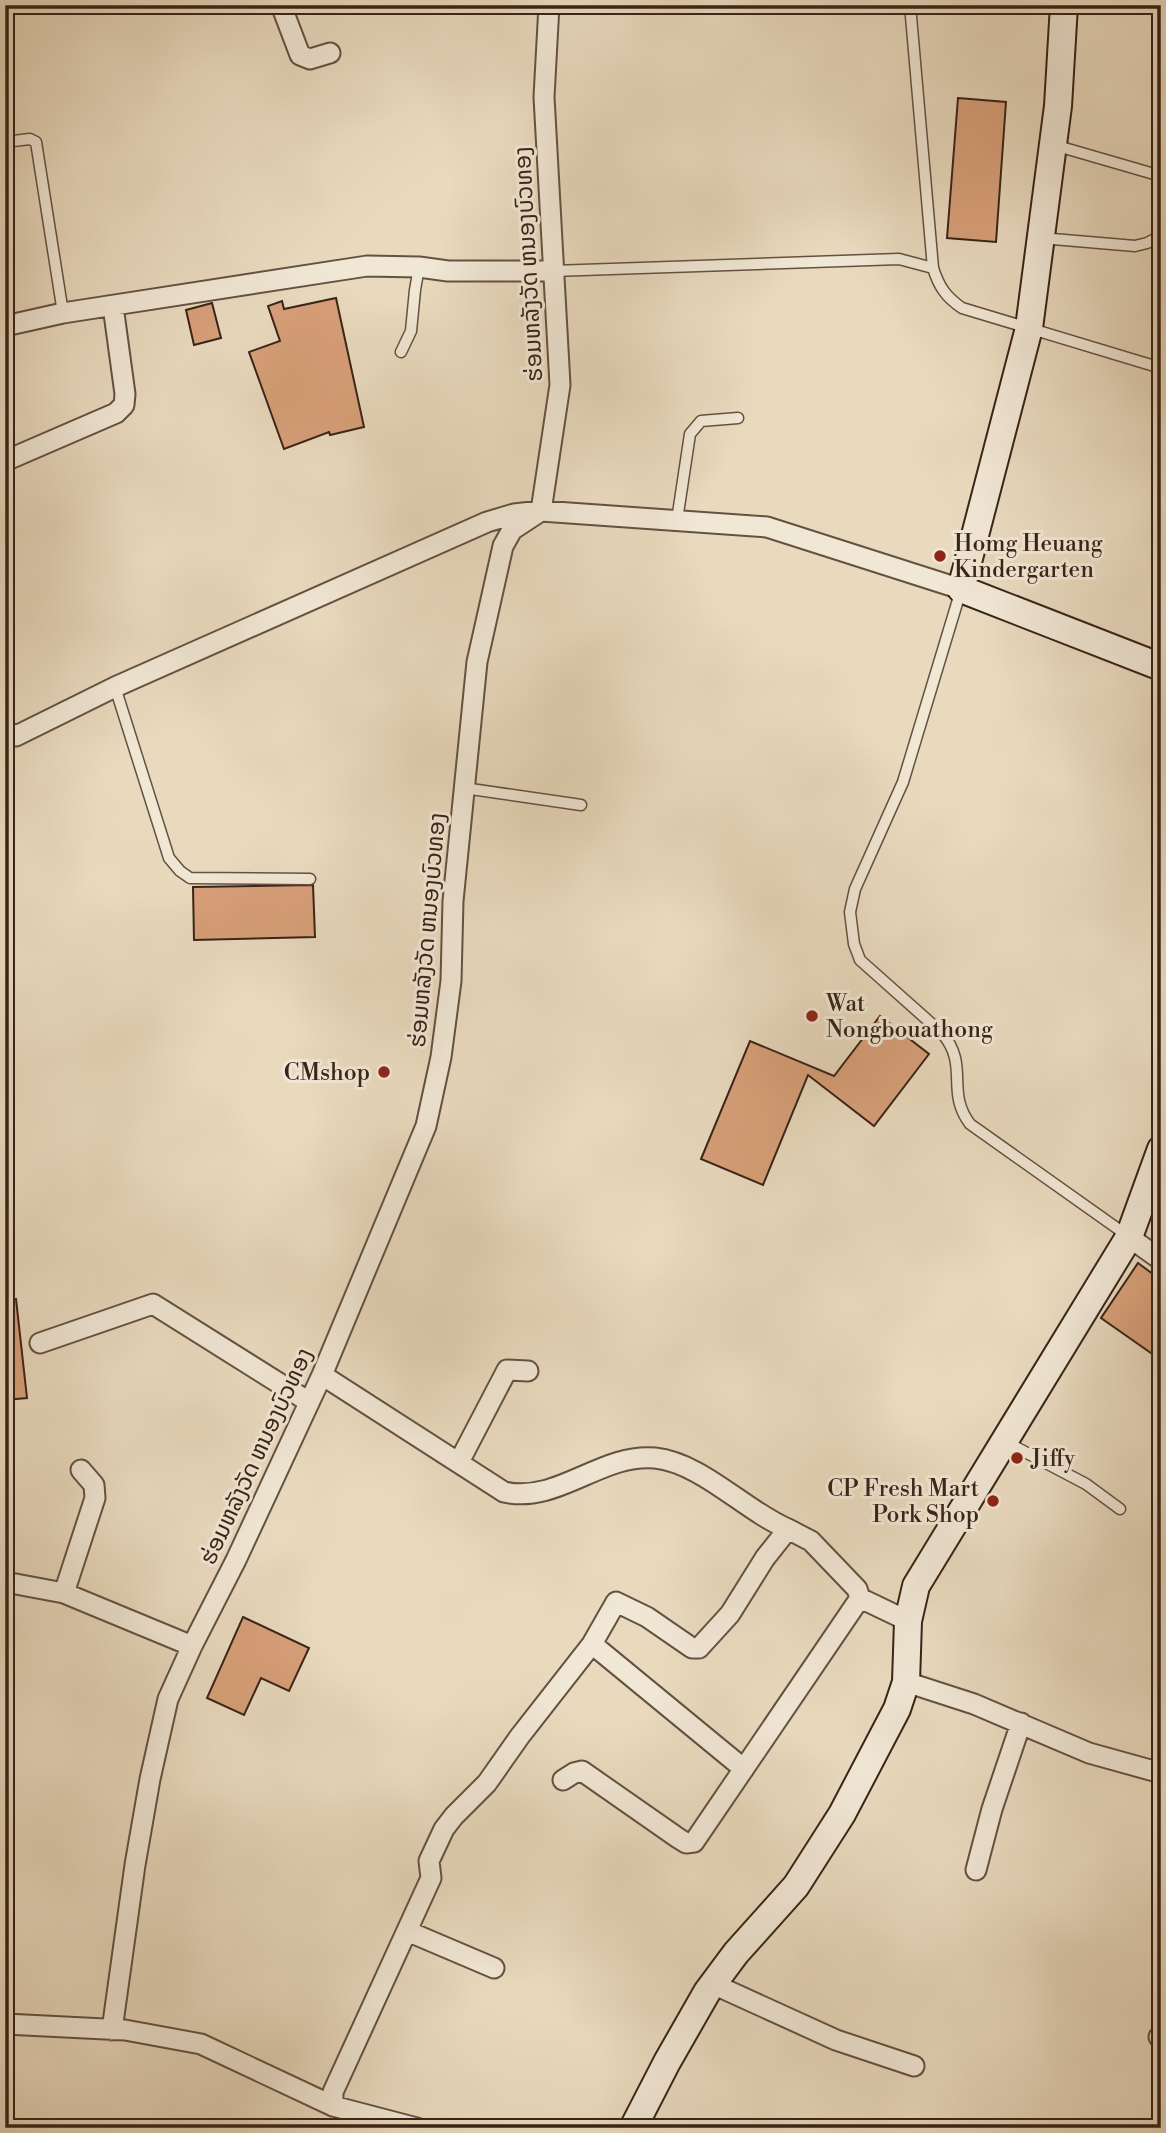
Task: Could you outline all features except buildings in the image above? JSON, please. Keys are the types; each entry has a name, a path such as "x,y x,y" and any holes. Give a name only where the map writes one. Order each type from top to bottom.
{"street":[{"path":"281,5 300,55 310,59 330,53"},
{"name":"ຮ່ອມຫລັງວັດ ຫນອງບົວທອງ","path":"112,2030 135,1865 168,1699 322,1376 426,1126 441,1057 451,981 453,901 477,662 503,547 512,530 541,511 561,385 544,97 549,5"},
{"path":"961,589 1028,328 1058,106 1064,5"},
{"path":"5,326 63,313 367,266 419,267 448,271 553,271"},
{"path":"5,461 116,413 124,405 125,394 113,306"},
{"path":"5,732 16,736 115,687 487,522 514,514 541,511 767,527 961,589 1161,667"},
{"path":"633,2128 667,2062 713,1984 736,1952 796,1885 842,1814 897,1709 906,1682 908,1621 916,1586 1129,1237 1161,1149"},
{"path":"1129,1237 1161,1260"},
{"path":"40,1343 153,1304 309,1402"},
{"path":"459,1462 507,1370 528,1371"},
{"path":"322,1376 504,1492 520,1494 561,1486 617,1462 645,1458 664,1460 689,1468 762,1517 811,1541 857,1589 860,1598 908,1621"},
{"path":"64,1593 95,1498 94,1485 81,1470"},
{"path":"333,2106 333,2092 431,1878 429,1861 444,1829 486,1783 592,1644 616,1602 647,1617 692,1648 699,1648 730,1614 765,1558 788,1529"},
{"path":"5,1581 64,1593 192,1646"},
{"path":"563,1780 582,1771 686,1843 694,1842 860,1598"},
{"path":"592,1644 744,1769"},
{"path":"906,1682 974,1704 1089,1753 1161,1773"},
{"path":"976,1870 992,1809 1021,1723"},
{"path":"407,1931 494,1968"},
{"path":"713,1984 836,2040 914,2066"},
{"path":"5,2024 125,2030 201,2044 333,2106 417,2128"}],"lane":[{"path":"910,5 933,268 938,285 947,299 962,308 1161,368"},
{"path":"5,142 30,139 36,142 63,313"},
{"path":"1053,145 1161,176"},
{"path":"1040,238 1135,246 1157,238 1161,226"},
{"path":"553,271 899,259 933,268"},
{"path":"401,352 411,331 419,267"},
{"path":"677,520 690,434 701,421 738,418"},
{"path":"961,589 903,782 855,890 850,912 854,944 860,960 952,1045 957,1069 957,1099 961,1112 970,1124 1129,1237"},
{"path":"115,687 169,858 180,871 190,878 310,879"},
{"path":"464,788 581,805"},
{"path":"1005,1441 1076,1478 1120,1509"}],"place":[{"name":"Homg Heuang Kindergarten","path":"940,556"},
{"name":"Wat Nongbouathong","path":"812,1016"},
{"name":"CMshop","path":"384,1072"},
{"name":"Jiffy","path":"1017,1458"},
{"name":"CP Fresh Mart Pork Shop","path":"993,1501"}]}
